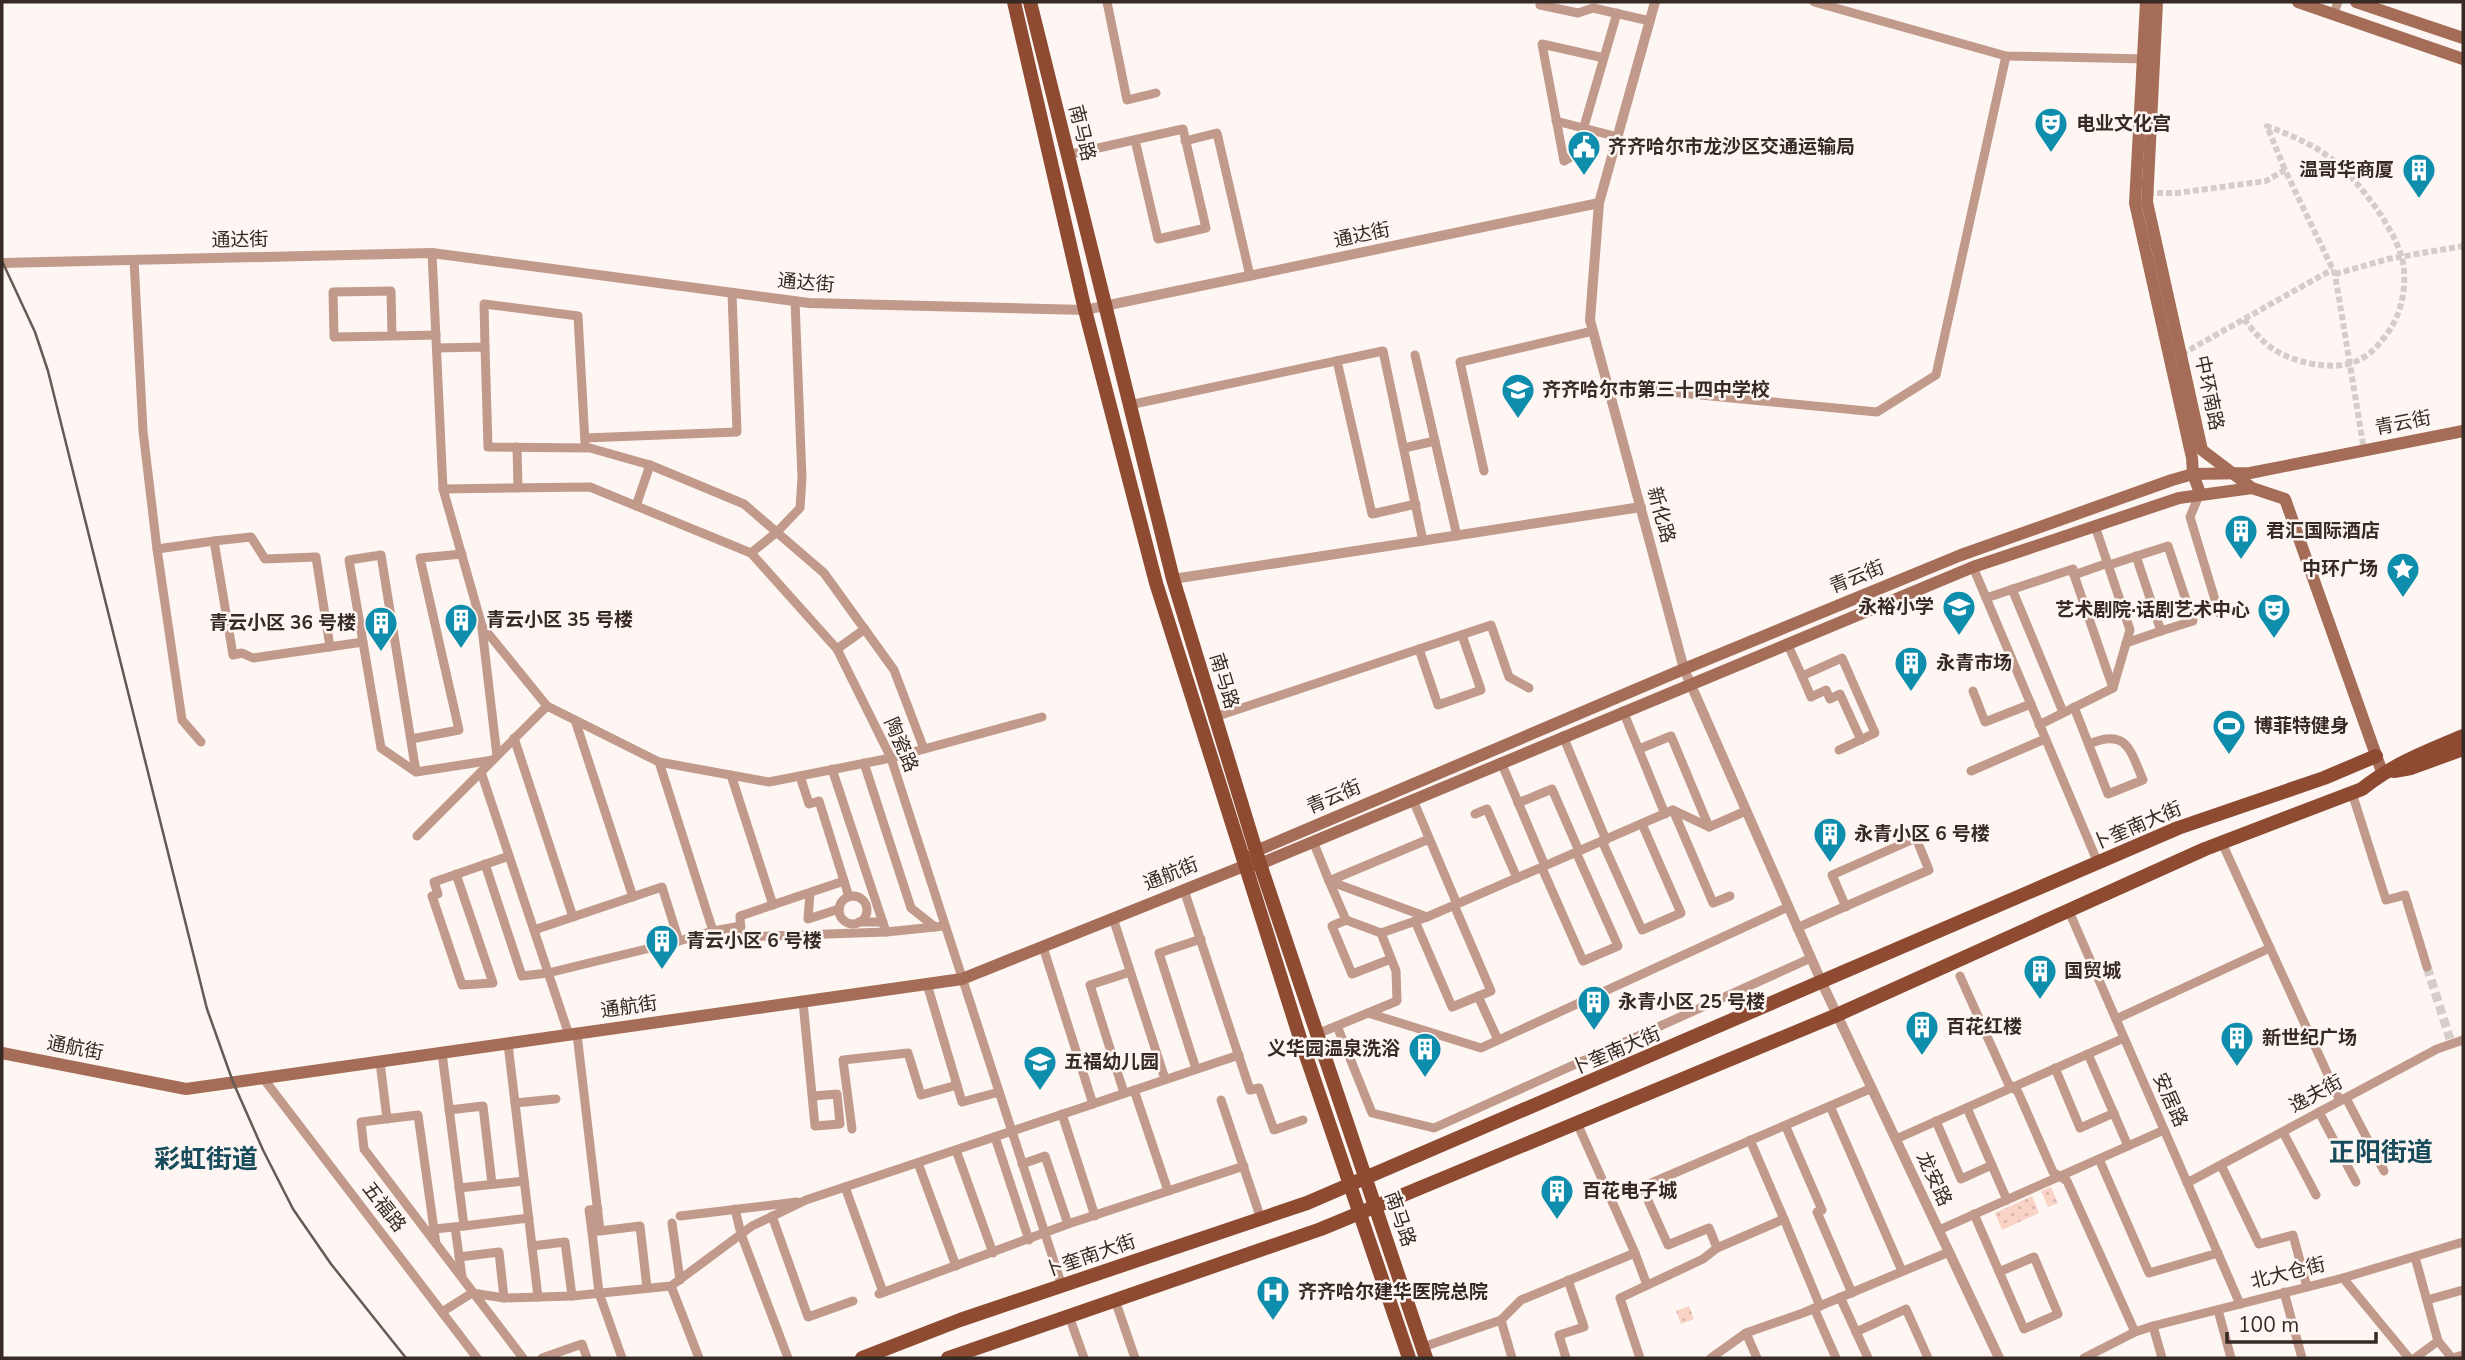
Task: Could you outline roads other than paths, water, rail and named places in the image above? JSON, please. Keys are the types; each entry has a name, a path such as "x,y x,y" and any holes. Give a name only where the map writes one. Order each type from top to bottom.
{"main road":[{"name":"南马路","path":"1014,2 1085,310 1156,583 1244,866 1409,1358"},
{"name":"南马路","path":"1030,2 1173,579 1258,857 1424,1353"},
{"name":"中环南路","path":"2146,2 2147,202 2202,450 2252,488 2285,499 2382,772"},
{"name":"中环南路","path":"2157,2 2148,59 2136,203 2192,458 2193,474 2200,493"},
{"path":"2298,2 2463,59"},
{"path":"2356,2 2463,38"},
{"name":"青云街","path":"1244,866 1258,857 1684,669 1961,555 2193,474 2250,472 2463,431"},
{"name":"青云街","path":"1258,857 1313,841 1973,567 2179,498 2200,493 2252,488"},
{"path":"957,1356 1360,1214 1837,1015 2068,909 2222,843 2362,789 2382,772 2463,736"},
{"path":"2382,772 2412,768 2463,749"},
{"name":"卜奎南大街","path":"862,1358 960,1320 1261,1219 1366,1179 2178,828 2323,778 2376,756"},
{"name":"通航街","path":"2,1054 186,1089 962,979 1244,866"}],"street":[{"path":"1107,2 1127,100 1156,93"},
{"name":"新化路","path":"1655,2 1599,203 1590,320 1684,669 1837,1015"},
{"path":"1814,2 2006,56 2148,59"},
{"path":"2333,15 2338,2"},
{"path":"1540,5 1578,13 1593,8 1650,20"},
{"path":"1604,58 1542,44 1564,161 1576,154 1604,58 1616,13"},
{"path":"1608,386 1877,412 1936,375 2006,56"},
{"path":"1556,121 1618,137"},
{"path":"1067,155 1183,129 1206,228 1158,239 1135,140"},
{"path":"1185,141 1217,134 1250,276"},
{"name":"通达街","path":"2,263 432,253 795,301 1085,310 1599,203"},
{"path":"432,253 443,489 482,626 495,758"},
{"path":"134,260 143,431 157,548 182,720 201,742"},
{"path":"392,336 391,291 333,292 334,337 392,336 436,335"},
{"path":"585,443 578,316 484,304 488,447 517,447 585,443 737,432 732,293"},
{"path":"751,553 777,532 800,508 802,478 795,301"},
{"path":"1484,471 1460,362 1593,331"},
{"path":"437,348 485,347"},
{"path":"1129,405 1383,351 1423,541"},
{"path":"1415,355 1457,536"},
{"path":"1337,361 1372,514 1416,504"},
{"path":"1404,448 1435,441"},
{"path":"585,443 650,465 744,503 824,573 894,670 924,749"},
{"path":"517,447 518,488"},
{"path":"636,506 650,465"},
{"name":"陶瓷路","path":"443,489 590,487 751,553 837,649 891,758 940,926 962,979 1062,1286"},
{"path":"2200,493 2189,517 2219,613"},
{"path":"1173,579 1641,507"},
{"path":"2039,724 2113,688 2130,630 2095,526"},
{"path":"157,548 251,537 265,559 316,557 330,647"},
{"path":"214,541 233,655 242,653 253,659 363,642"},
{"path":"2074,575 2168,546 2193,621 2126,643"},
{"path":"411,739 459,730 420,558 461,554"},
{"path":"416,772 381,555 349,560 381,748 416,772 495,758"},
{"path":"2136,556 2161,631"},
{"path":"1973,567 2098,863"},
{"path":"1986,598 2073,569 2113,688"},
{"path":"2012,589 2063,712"},
{"path":"1215,718 1491,625 1509,677 1530,688"},
{"path":"482,626 547,706 659,762 769,782 891,758 1042,717"},
{"path":"837,649 865,629"},
{"path":"1419,649 1438,705 1481,690 1462,635"},
{"path":"1787,643 1811,697 1826,690 1830,699 1854,687"},
{"path":"1802,676 1842,658 1875,733 1839,750"},
{"path":"1973,691 1985,722 2031,704"},
{"path":"1840,694 1861,740"},
{"path":"418,836 547,706"},
{"path":"2074,707 2108,794 2143,780 2128,745 2115,737 2089,744"},
{"path":"1623,711 1713,903 1730,896"},
{"path":"575,720 633,897"},
{"path":"1563,736 1642,930 1681,912 1642,824"},
{"path":"1639,749 1671,736 1709,827"},
{"path":"514,738 573,916"},
{"path":"1971,771 2045,739"},
{"path":"659,762 713,931"},
{"path":"1501,762 1583,961 1618,946 1552,789 1518,803"},
{"path":"864,763 911,908 940,926"},
{"path":"832,769 886,932"},
{"path":"481,772 548,973 573,1034 598,1209 596,1231 599,1293 622,1358"},
{"path":"731,775 773,905"},
{"path":"800,776 809,804 819,801 849,897"},
{"path":"2352,793 2386,900 2405,895 2427,967"},
{"path":"1413,800 1491,991 1452,1007 1415,921"},
{"path":"1475,814 1487,809 1517,878"},
{"path":"1391,959 1352,974 1332,926 1346,920 1381,933 1456,905 1669,812 1709,827 1746,811"},
{"path":"1797,928 1846,907 1929,870 1916,838 1832,874 1846,907"},
{"path":"1329,881 1429,839"},
{"path":"1313,841 1346,920"},
{"path":"2222,843 2343,1100 2384,1171"},
{"path":"456,874 493,983 462,985 432,896 438,894 434,882 456,874 509,856"},
{"path":"485,864 522,976 548,973 741,926"},
{"path":"844,881 740,916 741,937 886,932 940,926"},
{"path":"1329,881 1427,917"},
{"path":"534,930 662,887 679,941"},
{"path":"1184,890 1250,1090 1259,1088 1274,1130 1303,1120"},
{"path":"810,893 808,919 839,909"},
{"path":"859,922 865,916 866,906 858,897 849,897 842,901 839,909 845,921 859,922 883,922"},
{"path":"1368,1013 1481,1048 1788,908"},
{"name":"安居路","path":"2068,909 2240,1304"},
{"path":"1112,919 1165,1079"},
{"path":"1317,1034 1397,1002 1396,971 1381,933"},
{"path":"1196,1069 1159,953 1201,939"},
{"path":"1043,947 1093,1104"},
{"path":"2116,1019 2270,948"},
{"path":"1337,1026 1372,1113 1434,1128 1811,958"},
{"path":"1124,1093 1090,985 1130,972"},
{"path":"1960,976 2008,1083 2018,1092 2053,1172 2067,1181 2135,1332"},
{"path":"927,984 962,1102 999,1092"},
{"path":"1478,996 1498,1041"},
{"path":"803,1002 813,1096"},
{"name":"龙安路","path":"1837,1015 1999,1358"},
{"path":"1896,1139 2124,1038"},
{"name":"逸夫街","path":"2188,1183 2437,1049 2463,1040"},
{"path":"508,1044 538,1297"},
{"path":"442,1053 459,1188 459,1257 462,1279"},
{"path":"852,1129 844,1060 908,1053 921,1096 957,1085"},
{"path":"2088,1054 2128,1146"},
{"path":"442,1312 472,1293 504,1298 572,1296 671,1286 752,1226 806,1200 1239,1055"},
{"path":"380,1062 387,1119"},
{"path":"2055,1068 2080,1128 2114,1113"},
{"name":"五福路","path":"263,1078 477,1358"},
{"path":"1717,1248 1709,1228 1668,1245 1642,1187 1872,1088"},
{"path":"1134,1090 1168,1191"},
{"path":"515,1103 556,1099"},
{"path":"1222,1100 1261,1219"},
{"path":"449,1110 483,1106 492,1184"},
{"path":"1830,1106 1902,1271"},
{"path":"1967,1108 2007,1200"},
{"path":"2319,1112 2356,1182"},
{"path":"1062,1114 1095,1216"},
{"path":"436,1244 418,1115 361,1122 364,1149 472,1293 523,1358"},
{"path":"1936,1121 1961,1179 1992,1165"},
{"path":"1577,1124 1647,1285"},
{"path":"1786,1127 1822,1210 1817,1212 1852,1293"},
{"path":"1939,1230 2164,1130"},
{"path":"2283,1132 2316,1195"},
{"path":"995,1137 1029,1240"},
{"path":"1750,1140 1784,1219 1836,1358"},
{"path":"956,1150 993,1253"},
{"path":"1023,1164 1045,1156 1068,1224"},
{"path":"2099,1158 2149,1273 2218,1253"},
{"path":"918,1163 956,1266"},
{"path":"845,1187 881,1293 1045,1232 1244,1166"},
{"path":"2221,1166 2259,1244 2292,1235 2307,1287"},
{"path":"459,1188 524,1181"},
{"path":"680,1216 806,1200"},
{"path":"735,1209 741,1234 788,1358"},
{"path":"1974,1214 1999,1272 2024,1329 2058,1314 2034,1257 1999,1272"},
{"path":"772,1216 808,1317 853,1301"},
{"path":"434,1229 529,1218"},
{"path":"1640,1358 1620,1298 1703,1259 1717,1248 1784,1219"},
{"path":"672,1223 680,1280"},
{"path":"596,1231 640,1226 648,1288"},
{"path":"532,1246 565,1242 572,1296"},
{"name":"北大仓街","path":"2086,1358 2135,1332 2153,1326 2343,1278 2463,1242"},
{"path":"459,1257 499,1252 504,1298"},
{"path":"1713,1358 1746,1334 1949,1252"},
{"path":"1424,1353 1501,1320 1521,1300 1635,1253"},
{"path":"2415,1257 2438,1341 2452,1358 2463,1355"},
{"path":"2343,1278 2409,1358"},
{"path":"1566,1358 1559,1335 1584,1327 1568,1280"},
{"path":"671,1286 696,1357"},
{"path":"2427,1300 2463,1290"},
{"path":"2284,1292 2302,1358"},
{"path":"1840,1297 1868,1358"},
{"path":"1115,1300 1135,1358"},
{"path":"1856,1332 1906,1309 1928,1358"},
{"path":"2218,1310 2231,1358"},
{"path":"1069,1316 1084,1358"},
{"path":"1501,1320 1512,1358"},
{"path":"2153,1326 2162,1358"},
{"path":"1746,1334 1757,1358"},
{"path":"2415,1358 2438,1341"},
{"path":"542,1358 582,1345 587,1358"}],"tunnel":[{"path":"2244,319 2258,336 2281,354 2313,364 2334,366 2352,363 2376,347 2389,332 2400,307 2404,279 2401,256 2396,241 2378,210 2355,181 2333,160 2293,136 2267,126 2285,170"},
{"path":"2148,193 2177,193 2266,181 2285,170 2335,274 2364,450"},
{"path":"2335,274 2388,259 2463,246"},
{"path":"2182,354 2333,269"},
{"path":"2427,967 2450,1039"}],"railway":[{"path":"2,261 35,332 48,371 207,1009 233,1082 293,1209 331,1264 406,1358"}],"place":[{"name":"电业文化宫","path":"2051,154"},
{"name":"齐齐哈尔市龙沙区交通运输局","path":"1584,177"},
{"name":"温哥华商厦","path":"2419,200"},
{"name":"齐齐哈尔市第三十四中学校","path":"1518,420"},
{"name":"君汇国际酒店","path":"2241,561"},
{"name":"中环广场","path":"2403,599"},
{"name":"永裕小学","path":"1959,637"},
{"name":"艺术剧院·话剧艺术中心","path":"2274,640"},
{"name":"青云小区 35 号楼","path":"461,650"},
{"name":"青云小区 36 号楼","path":"381,653"},
{"name":"永青市场","path":"1911,693"},
{"name":"博菲特健身","path":"2229,756"},
{"name":"永青小区 6 号楼","path":"1830,864"},
{"name":"青云小区 6 号楼","path":"662,971"},
{"name":"国贸城","path":"2040,1001"},
{"name":"永青小区 25 号楼","path":"1594,1032"},
{"name":"百花红楼","path":"1922,1057"},
{"name":"新世纪广场","path":"2237,1068"},
{"name":"义华园温泉洗浴","path":"1425,1079"},
{"name":"五福幼儿园","path":"1040,1092"},
{"name":"百花电子城","path":"1557,1221"},
{"name":"齐齐哈尔建华医院总院","path":"1273,1322"}],"district":[{"name":"正阳街道","path":"2381,1152"},
{"name":"彩虹街道","path":"206,1159"}]}
